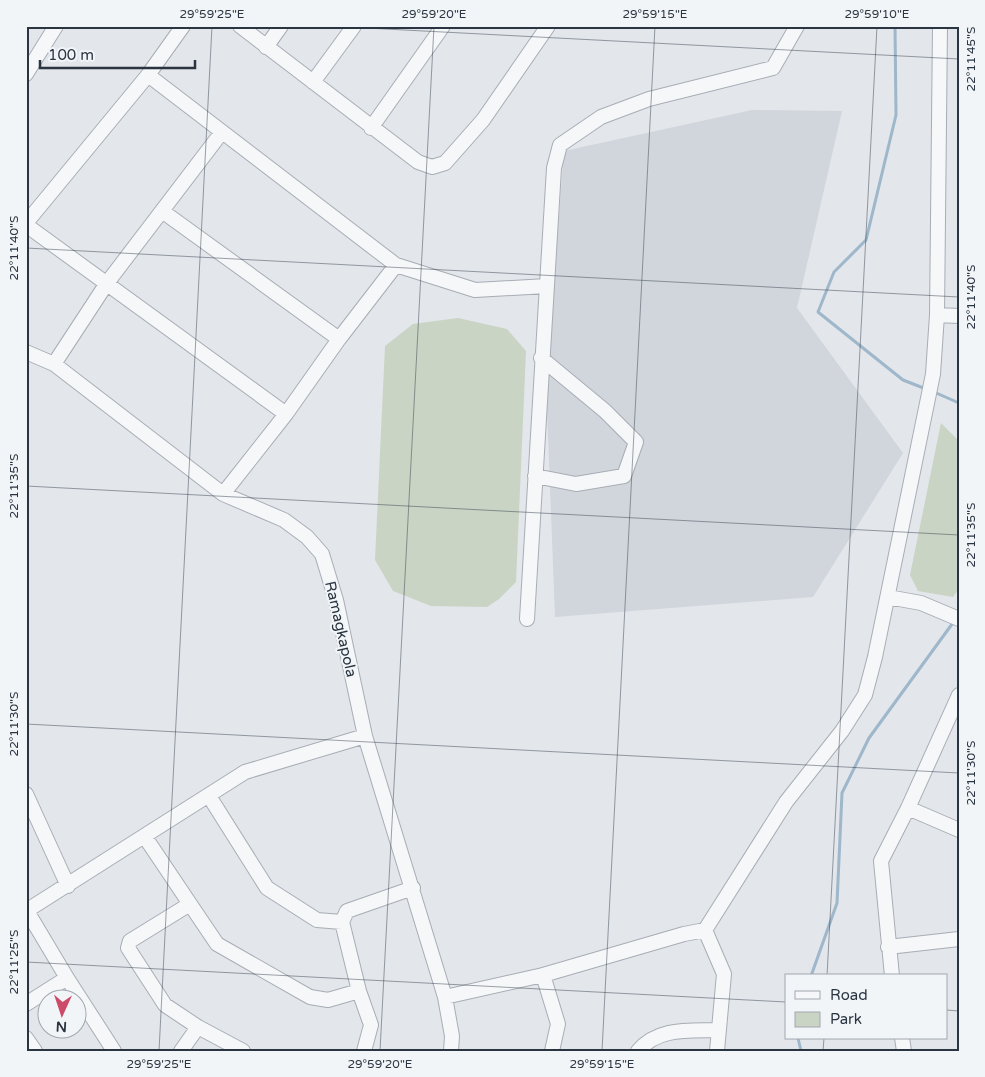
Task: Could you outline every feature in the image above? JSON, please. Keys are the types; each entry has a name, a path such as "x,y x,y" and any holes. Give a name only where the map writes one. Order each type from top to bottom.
{"street":[{"path":"26,74 56,26"},
{"path":"183,26 148,75 26,224 286,414"},
{"path":"240,26 371,128 418,162 432,167 445,163 484,120 548,26"},
{"path":"266,47 281,26"},
{"path":"313,82 354,26"},
{"path":"371,128 443,26"},
{"path":"527,619 541,358 554,168 560,145 601,117 649,99 773,68 797,26"},
{"path":"446,997 543,975 684,934 705,930 786,802 842,731 865,695 888,596 933,374 937,315 940,26"},
{"path":"148,75 396,265 475,290 547,286"},
{"path":"54,364 106,283 222,132"},
{"path":"162,211 339,339"},
{"path":"223,494 286,414 339,339 396,265"},
{"path":"937,315 959,316"},
{"name":"Ramagkapola","path":"26,352 54,364 223,494 284,520 307,537 322,554 336,600 365,736 446,997 452,1036 451,1051"},
{"path":"535,476 576,484 624,476 636,442 605,411 541,358"},
{"path":"888,596 921,603 952,616"},
{"path":"892,974 881,861 953,720 959,695"},
{"path":"114,1051 27,911 146,837 245,772 365,736"},
{"path":"26,794 68,886"},
{"path":"209,796 267,888 317,920 342,922"},
{"path":"908,808 959,830"},
{"path":"146,837 217,944 310,997 328,1000 359,990"},
{"path":"364,1051 371,1025 359,990 342,922 347,911 413,888"},
{"path":"190,904 130,941 128,948 161,1001 198,1027 243,1051"},
{"path":"705,930 724,974 717,1051"},
{"path":"888,947 959,940"},
{"path":"543,975 558,1024 552,1051"},
{"path":"26,1004 67,978"},
{"path":"181,1051 198,1027"},
{"path":"638,1051 648,1040 671,1031 718,1030"},
{"path":"26,1038 35,1051"}],"shaded area":[{"path":"752,110 842,111 797,308 903,453 813,597 555,617 546,383 564,151"}],"green space":[{"path":"458,318 507,329 526,351 516,582 499,599 487,607 431,606 393,591 375,560 385,346 413,324"},
{"path":"941,423 959,441 959,589 953,597 918,591 910,575"}],"waterway":[{"path":"895,26 896,115 866,240 834,272 818,312 903,380 926,389"},
{"path":"934,392 959,403"},
{"path":"812,974 837,903 842,793 869,738 955,620"},
{"path":"798,1040 801,1051"}]}
